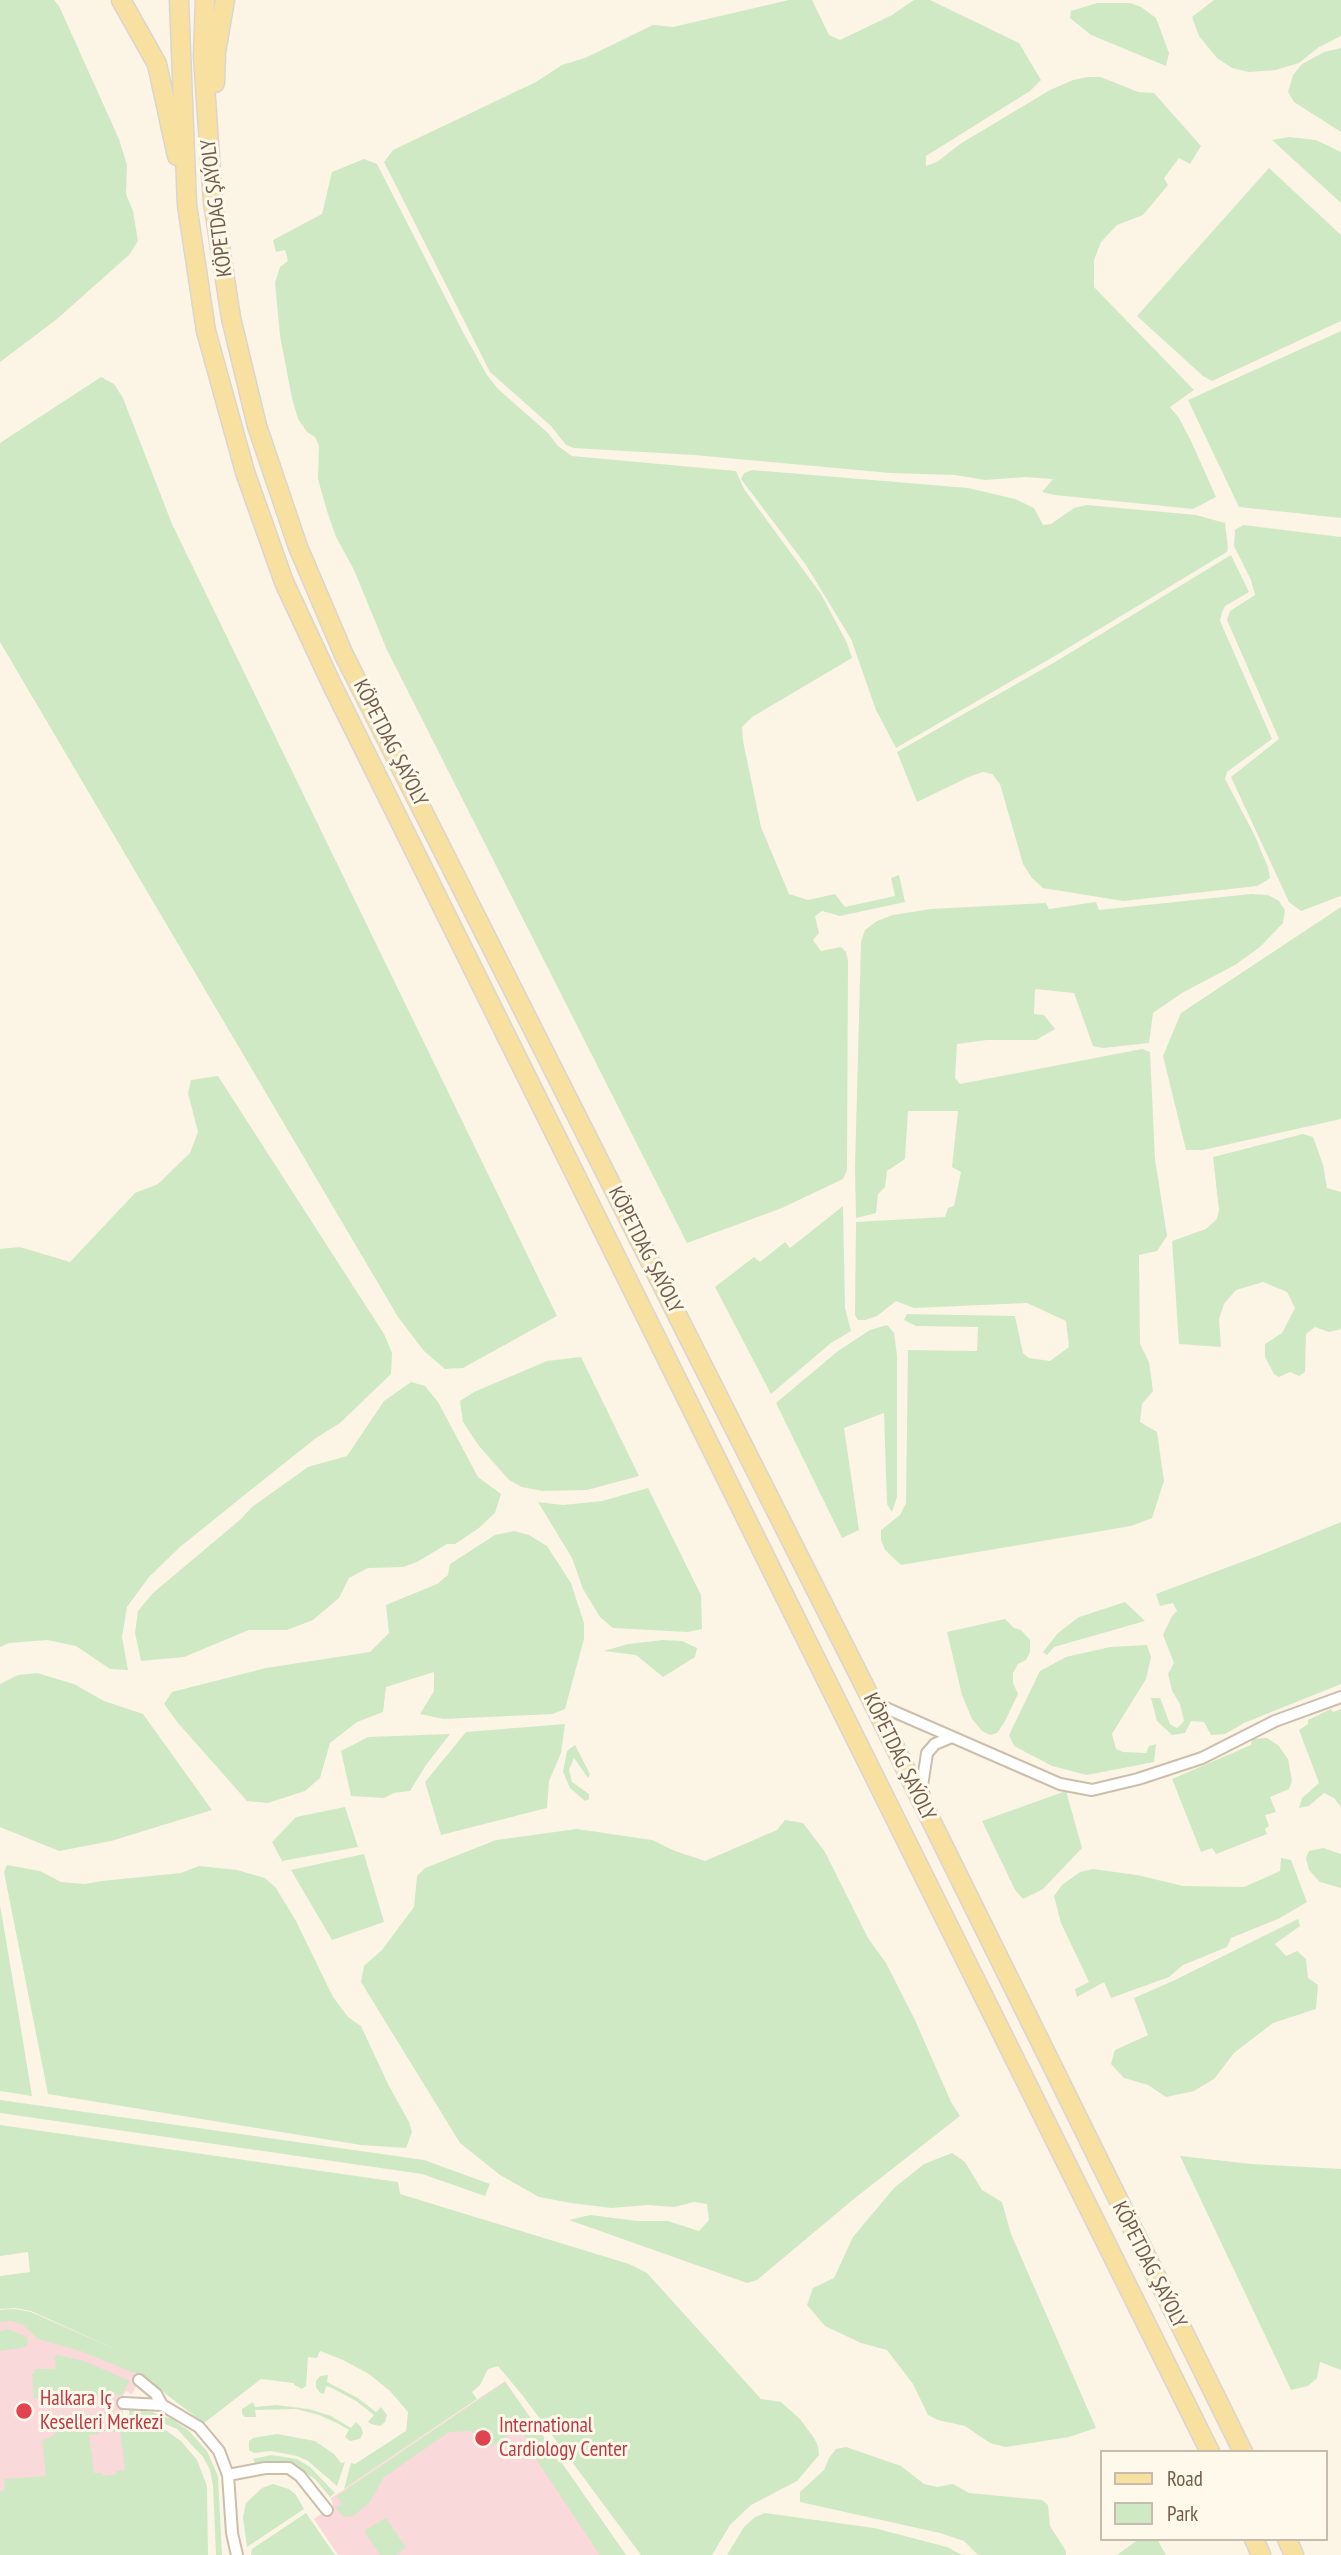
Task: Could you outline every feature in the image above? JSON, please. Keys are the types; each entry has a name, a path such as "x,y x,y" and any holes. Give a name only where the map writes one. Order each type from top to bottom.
{"main road":[{"path":"121,0 157,64 187,205"},
{"name":"KÖPETDAG ŞAÝOLY","path":"179,0 187,205 206,331 245,472 289,594 1209,2450"},
{"name":"KÖPETDAG ŞAÝOLY","path":"205,0 203,56 213,202 231,318 257,426 298,547 334,631 872,1701 1242,2450"},
{"path":"213,202 216,52 225,0"}],"street":[{"path":"872,1701 1060,1784 1092,1790 1138,1779 1202,1758 1275,1721 1341,1697"},
{"path":"929,1819 922,1786 927,1754 935,1744 952,1737"},
{"path":"139,2380 156,2395 162,2405"},
{"path":"123,2403 162,2405 199,2427 219,2451 228,2475 232,2533 237,2555"},
{"path":"228,2475 265,2468 289,2468 300,2476 327,2510"},
{"path":"229,2555 232,2533"}],"shaded area":[{"path":"0,2310 31,2312 149,2364 132,2394 126,2391 123,2396 132,2510 0,2522"},
{"name":"International Cardiology Center","path":"505,2381 626,2555 338,2555 314,2519 333,2506 331,2498"}],"green space":[{"path":"0,0 54,0 59,6 119,139 127,165 126,194 133,211 138,241 129,255 57,319 0,362"},
{"path":"789,0 812,0 829,35 840,40 892,15 914,0 930,0 1019,43 1041,80 1030,91 926,156 926,166 937,162 960,144 1050,90 1088,77 1101,77 1138,92 1154,93 1201,146 1190,164 1179,158 1164,178 1168,185 1143,215 1117,225 1101,242 1094,260 1094,287 1194,390 1170,407 1191,441 1216,497 1193,509 1042,492 1053,479 1026,477 985,480 955,475 890,473 694,455 574,448 566,445 551,426 490,372 384,162 393,150 536,82 562,65 585,58 653,25 673,27"},
{"path":"1214,0 1341,0 1341,36 1319,47 1299,63 1276,70 1249,72 1232,68 1217,58 1199,36 1192,17"},
{"path":"1097,3 1130,3 1156,18 1169,53 1166,66 1091,35 1070,18 1071,11"},
{"path":"1341,48 1341,132 1294,102 1288,92 1293,75 1302,64 1324,52"},
{"path":"1289,137 1316,140 1341,152 1341,203 1272,140"},
{"path":"364,159 377,164 464,334 498,389 572,456 736,471 744,489 821,594 852,658 752,717 742,727 761,827 789,894 808,900 835,894 845,907 895,896 891,878 899,875 905,902 840,916 822,911 815,916 819,933 813,940 821,951 841,947 846,952 848,961 847,1170 843,1179 782,1208 687,1243 387,650 327,511 318,479 319,446 315,437 307,432 298,419 280,336 275,283 280,267 288,261 285,250 276,252 273,240 322,214 332,172"},
{"path":"1269,168 1341,235 1341,321 1212,381 1203,376 1137,316"},
{"path":"1341,331 1341,518 1239,507 1188,400"},
{"path":"101,377 114,384 123,398 172,524 557,1316 463,1368 445,1369 424,1351 398,1317 0,642 0,443"},
{"path":"752,470 968,488 1015,499 1034,508 1043,525 1051,524 1074,508 1087,505 1196,515 1225,523 1228,548 1227,552 1053,657 896,748 876,710 851,639 806,565 741,479 744,473"},
{"path":"1243,525 1341,537 1341,896 1301,911 1289,902 1231,777 1279,739 1227,620 1230,611 1255,595 1251,580 1234,546 1235,530"},
{"path":"1231,555 1249,592 1225,606 1220,621 1272,739 1227,772 1225,779 1254,834 1270,878 1257,886 1123,901 1043,888 1023,864 1000,784 992,774 983,772 971,776 917,802 897,752 1055,662"},
{"path":"1251,894 1268,895 1279,901 1285,910 1283,923 1260,947 1235,965 1182,993 1153,1013 1149,1043 1103,1048 1093,1046 1074,993 1035,989 1034,1014 1044,1015 1055,1029 1036,1040 987,1040 957,1044 955,1078 960,1084 1142,1049 1150,1052 1155,1159 1167,1236 1157,1251 1139,1255 1140,1344 1149,1362 1153,1391 1142,1404 1140,1422 1157,1432 1164,1481 1152,1518 1131,1526 901,1565 885,1550 881,1530 900,1515 906,1503 908,1350 977,1351 978,1327 916,1326 904,1320 907,1314 1015,1316 1023,1353 1029,1358 1050,1361 1069,1347 1066,1321 1027,1303 914,1308 896,1301 877,1316 858,1320 855,1315 856,1222 945,1217 948,1208 954,1206 961,1172 952,1167 958,1111 908,1111 905,1159 887,1171 885,1187 878,1194 876,1213 856,1218 861,942 865,930 877,921 893,915 931,909 1046,903 1049,909 1096,902 1099,910"},
{"path":"1341,907 1341,1119 1203,1150 1186,1150 1163,1056 1181,1013"},
{"path":"218,1076 384,1334 392,1353 391,1374 340,1423 316,1438 242,1497 180,1547 149,1577 127,1607 122,1637 128,1670 110,1669 76,1646 47,1640 9,1643 0,1647 0,1249 20,1247 70,1262 135,1193 158,1184 190,1153 198,1132 188,1093 191,1080"},
{"path":"1303,1134 1313,1137 1323,1165 1327,1188 1341,1192 1341,1329 1329,1332 1315,1327 1306,1334 1305,1372 1299,1376 1290,1372 1279,1377 1274,1374 1265,1357 1265,1344 1282,1333 1295,1308 1287,1292 1263,1282 1236,1290 1224,1304 1219,1319 1221,1347 1179,1344 1172,1241 1206,1229 1217,1219 1219,1210 1213,1157"},
{"path":"843,1206 845,1308 851,1331 831,1343 771,1394 715,1287 754,1257 760,1262 785,1242 790,1248"},
{"path":"887,1325 894,1333 897,1355 897,1497 892,1512 887,1504 884,1413 844,1428 859,1530 842,1538 776,1403 838,1351 870,1330"},
{"path":"581,1357 639,1476 587,1490 542,1491 522,1487 509,1480 479,1446 463,1422 460,1401 474,1392 547,1361"},
{"path":"411,1382 425,1386 438,1402 478,1477 501,1494 495,1513 455,1544 447,1544 417,1562 403,1567 368,1568 349,1578 339,1598 313,1620 287,1630 249,1630 184,1657 141,1661 135,1633 138,1611 153,1593 252,1507 308,1467 347,1456 384,1401"},
{"path":"648,1488 701,1595 702,1629 688,1632 613,1628 600,1617 583,1589 572,1558 538,1502 563,1505 602,1501"},
{"path":"1341,1522 1341,1684 1244,1723 1225,1734 1211,1735 1204,1722 1191,1721 1185,1733 1172,1735 1157,1721 1151,1698 1160,1698 1170,1724 1177,1728 1184,1721 1180,1704 1172,1691 1168,1674 1174,1663 1163,1635 1177,1611 1173,1603 1160,1606 1156,1594"},
{"path":"514,1531 529,1535 547,1546 571,1583 584,1623 584,1639 565,1709 553,1714 443,1719 420,1714 434,1691 434,1672 386,1687 383,1712 357,1722 330,1743 320,1778 305,1791 268,1803 247,1801 164,1704 172,1692 266,1668 370,1652 389,1633 386,1605 437,1584 448,1575 450,1564 495,1535"},
{"path":"1125,1602 1145,1621 1054,1647 1047,1655 1043,1652 1058,1633 1079,1617"},
{"path":"1005,1619 1030,1640 1030,1652 1013,1673 1013,1683 1018,1694 1004,1723 997,1733 990,1735 982,1731 972,1719 962,1695 947,1632"},
{"path":"682,1641 697,1648 695,1657 663,1677 636,1655 604,1651 628,1644"},
{"path":"1147,1645 1151,1657 1146,1679 1112,1734 1116,1749 1123,1752 1146,1753 1149,1746 1156,1744 1154,1762 1087,1775 1052,1766 1014,1746 1009,1735 1040,1671 1066,1657 1110,1647"},
{"path":"37,1673 74,1684 104,1701 143,1714 212,1810 111,1841 59,1851 0,1827 0,1684 18,1675"},
{"path":"1331,1709 1333,1712 1341,1709 1341,1807 1334,1798 1324,1793 1309,1806 1299,1808 1302,1798 1319,1783 1299,1730 1308,1724 1308,1720"},
{"path":"565,1724 561,1753 549,1781 547,1808 441,1835 425,1782 466,1732"},
{"path":"450,1734 410,1791 394,1793 384,1798 351,1796 341,1751 368,1737"},
{"path":"1267,1738 1278,1745 1288,1759 1292,1781 1289,1789 1270,1797 1276,1812 1265,1815 1269,1826 1265,1829 1267,1834 1216,1854 1212,1848 1201,1852 1172,1779 1251,1745 1252,1739"},
{"path":"575,1745 590,1774 588,1778 574,1758 569,1770 572,1782 589,1794 589,1799 585,1801 570,1788 563,1772 567,1751"},
{"path":"1066,1791 1082,1848 1043,1889 1023,1899 1015,1890 982,1821"},
{"path":"345,1807 358,1847 282,1861 272,1842 296,1817"},
{"path":"785,1820 803,1823 825,1852 868,1938 886,1963 960,2116 855,2198 757,2280 747,2283 569,2220 590,2215 637,2221 668,2221 699,2231 709,2220 707,2204 694,2202 674,2207 648,2205 611,2208 571,2203 539,2197 500,2175 460,2143 361,1982 364,1966 382,1950 414,1907 417,1876 425,1868 496,1840 577,1829 652,1840 705,1861 777,1830"},
{"path":"1323,1848 1341,1854 1341,1888 1320,1882 1309,1870 1306,1858 1309,1851"},
{"path":"364,1854 384,1922 332,1940 291,1870"},
{"path":"1281,1858 1291,1860 1307,1902 1280,1918 1231,1938 1227,1947 1183,1965 1169,1977 1111,1998 1104,1982 1077,1997 1075,1989 1089,1982 1061,1923 1054,1896 1062,1885 1080,1872 1093,1869 1137,1875 1183,1886 1244,1887 1280,1871"},
{"path":"7,1865 40,1871 61,1882 85,1884 181,1873 199,1866 237,1870 265,1878 276,1888 296,1921 333,1997 348,2017 361,2026 409,2122 412,2132 406,2148 361,2145 48,2094 4,1872"},
{"path":"0,1905 16,1999 32,2096 0,2091"},
{"path":"1298,1919 1300,1926 1275,1944 1286,1956 1297,1951 1306,1959 1308,1978 1318,1985 1316,2009 1273,2023 1234,2053 1214,2079 1194,2091 1166,2097 1148,2085 1124,2078 1111,2064 1115,2050 1148,2035 1134,1998"},
{"path":"0,2100 424,2160 490,2184 485,2196 422,2174 0,2113"},
{"path":"0,2125 398,2182 400,2194 629,2264 647,2273 761,2399 781,2402 800,2419 814,2438 819,2455 797,2481 751,2505 730,2525 712,2555 641,2555 498,2366 488,2369 480,2385 472,2392 477,2399 344,2489 351,2463 355,2464 406,2431 408,2412 390,2391 369,2374 343,2360 320,2351 317,2358 308,2357 306,2386 302,2389 294,2383 261,2379 204,2423 142,2376 81,2351 38,2339 23,2325 12,2321 0,2322 0,2310 30,2312 124,2353 31,2311 15,2308 0,2309 0,2276 30,2272 28,2252 0,2256"},
{"path":"952,2153 965,2162 982,2190 1002,2202 1011,2234 1096,2428 1069,2437 1006,2447 990,2443 965,2426 928,2415 913,2384 887,2350 861,2343 825,2326 807,2305 813,2288 834,2278 853,2237 894,2188 924,2164"},
{"path":"1180,2156 1251,2164 1341,2169 1341,2370 1320,2362 1317,2378 1308,2386 1291,2390"},
{"path":"7,2329 27,2337 26,2347 0,2351 0,2332"},
{"path":"57,2355 84,2361 130,2381 122,2394 86,2399 71,2391 48,2393 44,2397 43,2407 40,2407 40,2398 34,2398 32,2374 35,2373 34,2369 55,2369 54,2358"},
{"path":"328,2375 327,2382 358,2398 376,2412 381,2407 387,2415 385,2422 380,2426 371,2424 368,2422 374,2415 332,2388 326,2386 324,2394 320,2393 316,2381 320,2376"},
{"path":"505,2382 626,2555 600,2555 534,2456 537,2453 519,2429 490,2447 471,2431 449,2432 384,2477 370,2502 353,2516 344,2517 336,2508 342,2504 337,2496"},
{"path":"253,2402 255,2407 276,2405 309,2409 331,2416 351,2428 356,2422 363,2433 360,2439 350,2441 345,2437 349,2430 339,2424 296,2409 255,2410 256,2417 245,2417 242,2409"},
{"path":"129,2409 152,2412 172,2419 189,2431 207,2451 218,2476 222,2555 216,2555 213,2486 210,2470 203,2457 177,2429 151,2418 129,2416"},
{"path":"116,2413 117,2420 143,2422 164,2429 181,2441 197,2460 207,2486 208,2555 0,2555 0,2491 5,2490 4,2479 46,2476 42,2440 58,2431 74,2429 86,2417 96,2415 99,2434 89,2435 94,2473 102,2473 103,2476 125,2470 120,2431 112,2432 109,2414"},
{"path":"277,2434 315,2441 334,2454 341,2463 345,2462 337,2486 308,2461 297,2456 271,2451 254,2453 249,2450 249,2441 253,2438"},
{"path":"846,2447 901,2466 924,2484 937,2487 953,2484 969,2493 1042,2500 1048,2505 1050,2526 1066,2555 978,2555 964,2541 940,2533 800,2502 800,2492 824,2470 836,2449"},
{"path":"271,2455 297,2459 310,2467 335,2493 330,2497 315,2479 294,2465 273,2461 255,2463 253,2459"},
{"path":"273,2484 289,2489 304,2509 247,2547 243,2517 246,2503 262,2488"},
{"path":"306,2513 335,2555 251,2555 252,2549"},
{"path":"765,2513 874,2528 947,2547 962,2555 727,2555 744,2527 755,2517"},
{"path":"386,2518 406,2548 395,2555 380,2555 364,2531"},
{"path":"1136,2541 1158,2541 1166,2555 1117,2555"}],"place":[{"name":"Halkara Iç Keselleri Merkezi","path":"24,2411"},
{"name":"International Cardiology Center","path":"483,2438"}]}
